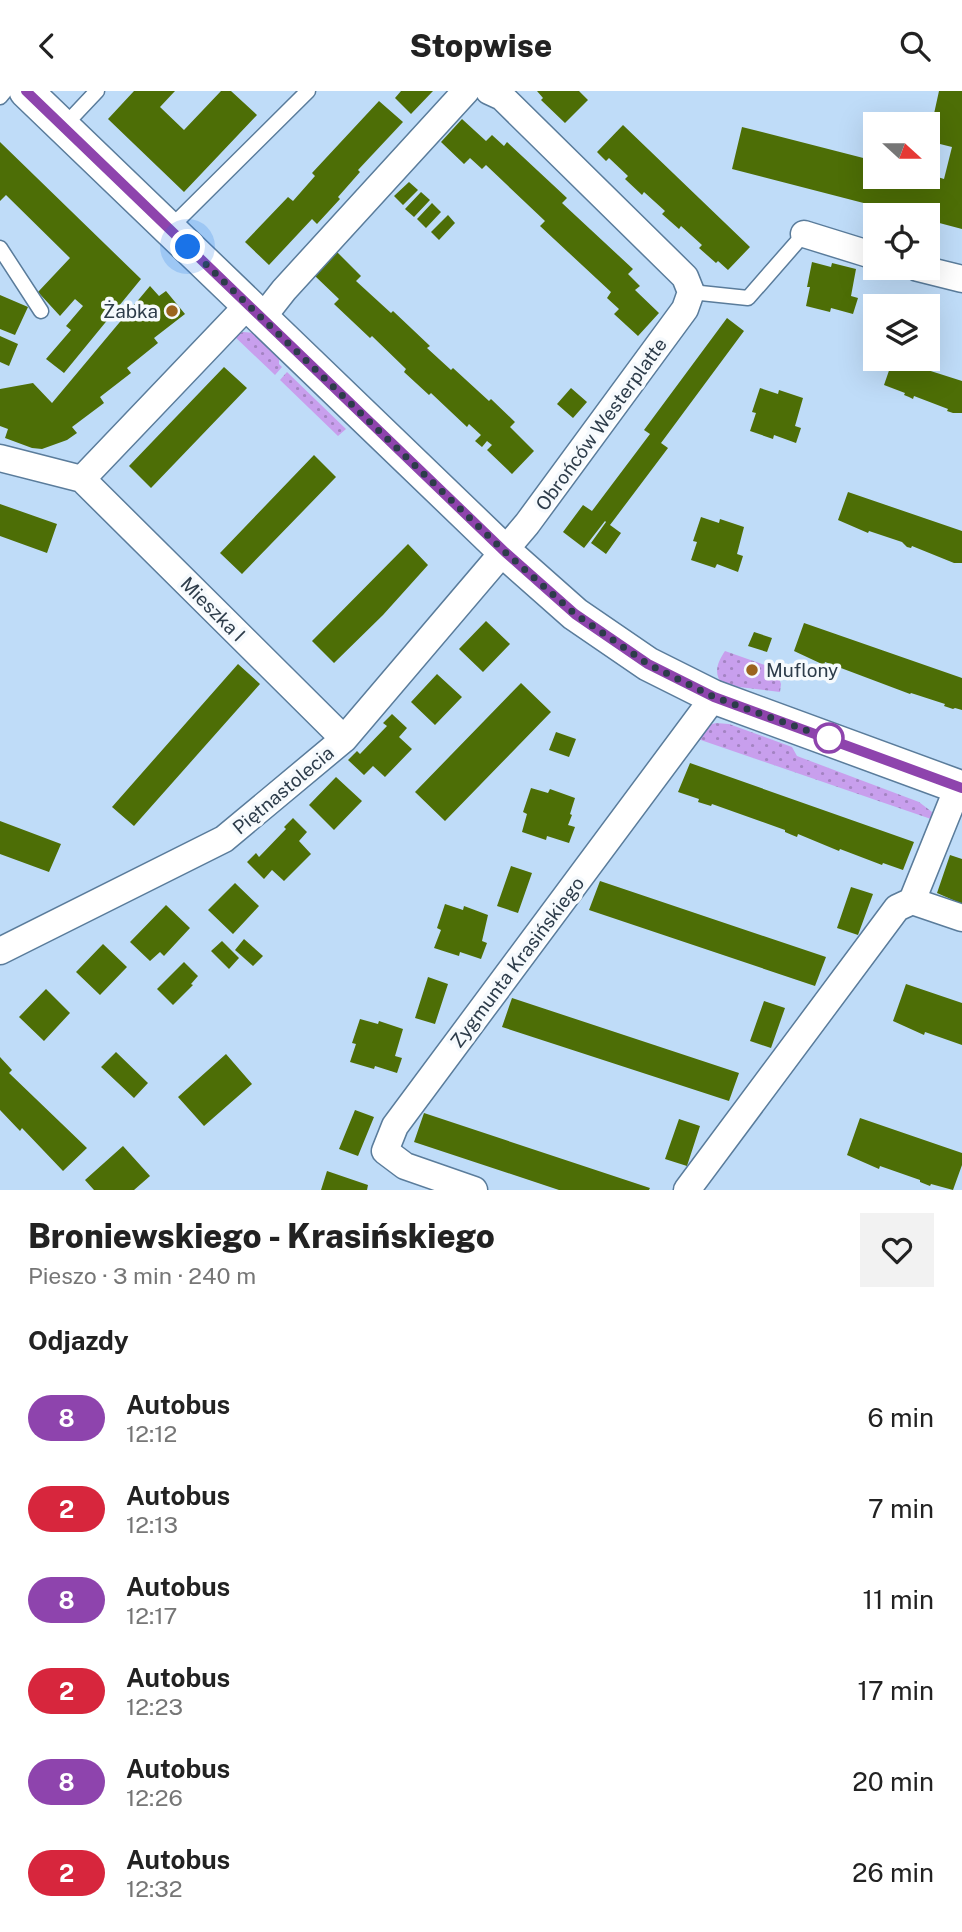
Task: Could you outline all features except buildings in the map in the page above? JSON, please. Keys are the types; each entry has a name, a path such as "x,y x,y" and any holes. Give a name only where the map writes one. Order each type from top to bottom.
{"street":[{"path":"26,91 505,552 575,614 648,664 714,697 960,787 912,901 897,908 687,1190"},
{"path":"0,458 82,479 255,311 284,290 466,91"},
{"path":"489,91 502,97 676,268 685,277 691,292"},
{"path":"804,234 863,252"},
{"path":"940,274 962,279"},
{"name":"Obrońców Westerplatte","path":"505,552 685,309 691,292"},
{"name":"Mieszka I","path":"82,479 344,739"},
{"name":"Piętnastolecia","path":"0,951 224,839 344,739 505,552"},
{"name":"Zygmunta Krasińskiego","path":"474,1190 405,1166 385,1151 395,1126 714,697"},
{"path":"912,901 962,918"}],"lane":[{"path":"0,97 5,91"},
{"path":"63,127 97,91"},
{"path":"169,229 308,91"},
{"path":"691,292 748,298 804,234"},
{"path":"0,248 41,311"}],"shaded area":[{"path":"243,332 255,333 279,352 279,364 282,367 275,375 234,336"},
{"path":"287,372 346,429 338,436 280,380"},
{"path":"725,651 776,669 781,684 780,692 723,685 717,668"},
{"path":"716,723 729,724 792,747 797,756 919,802 932,812 931,819 692,737"}],"bus line":[{"name":"8","path":"26,91 505,552 575,614 648,664 714,697 962,788"}],"place":[{"name":"Żabka","path":"172,311"},
{"name":"Muflony","path":"752,670"}],"route":[{"path":"188,247 505,552 575,614 648,664 714,697 833,740 829,738"}]}
